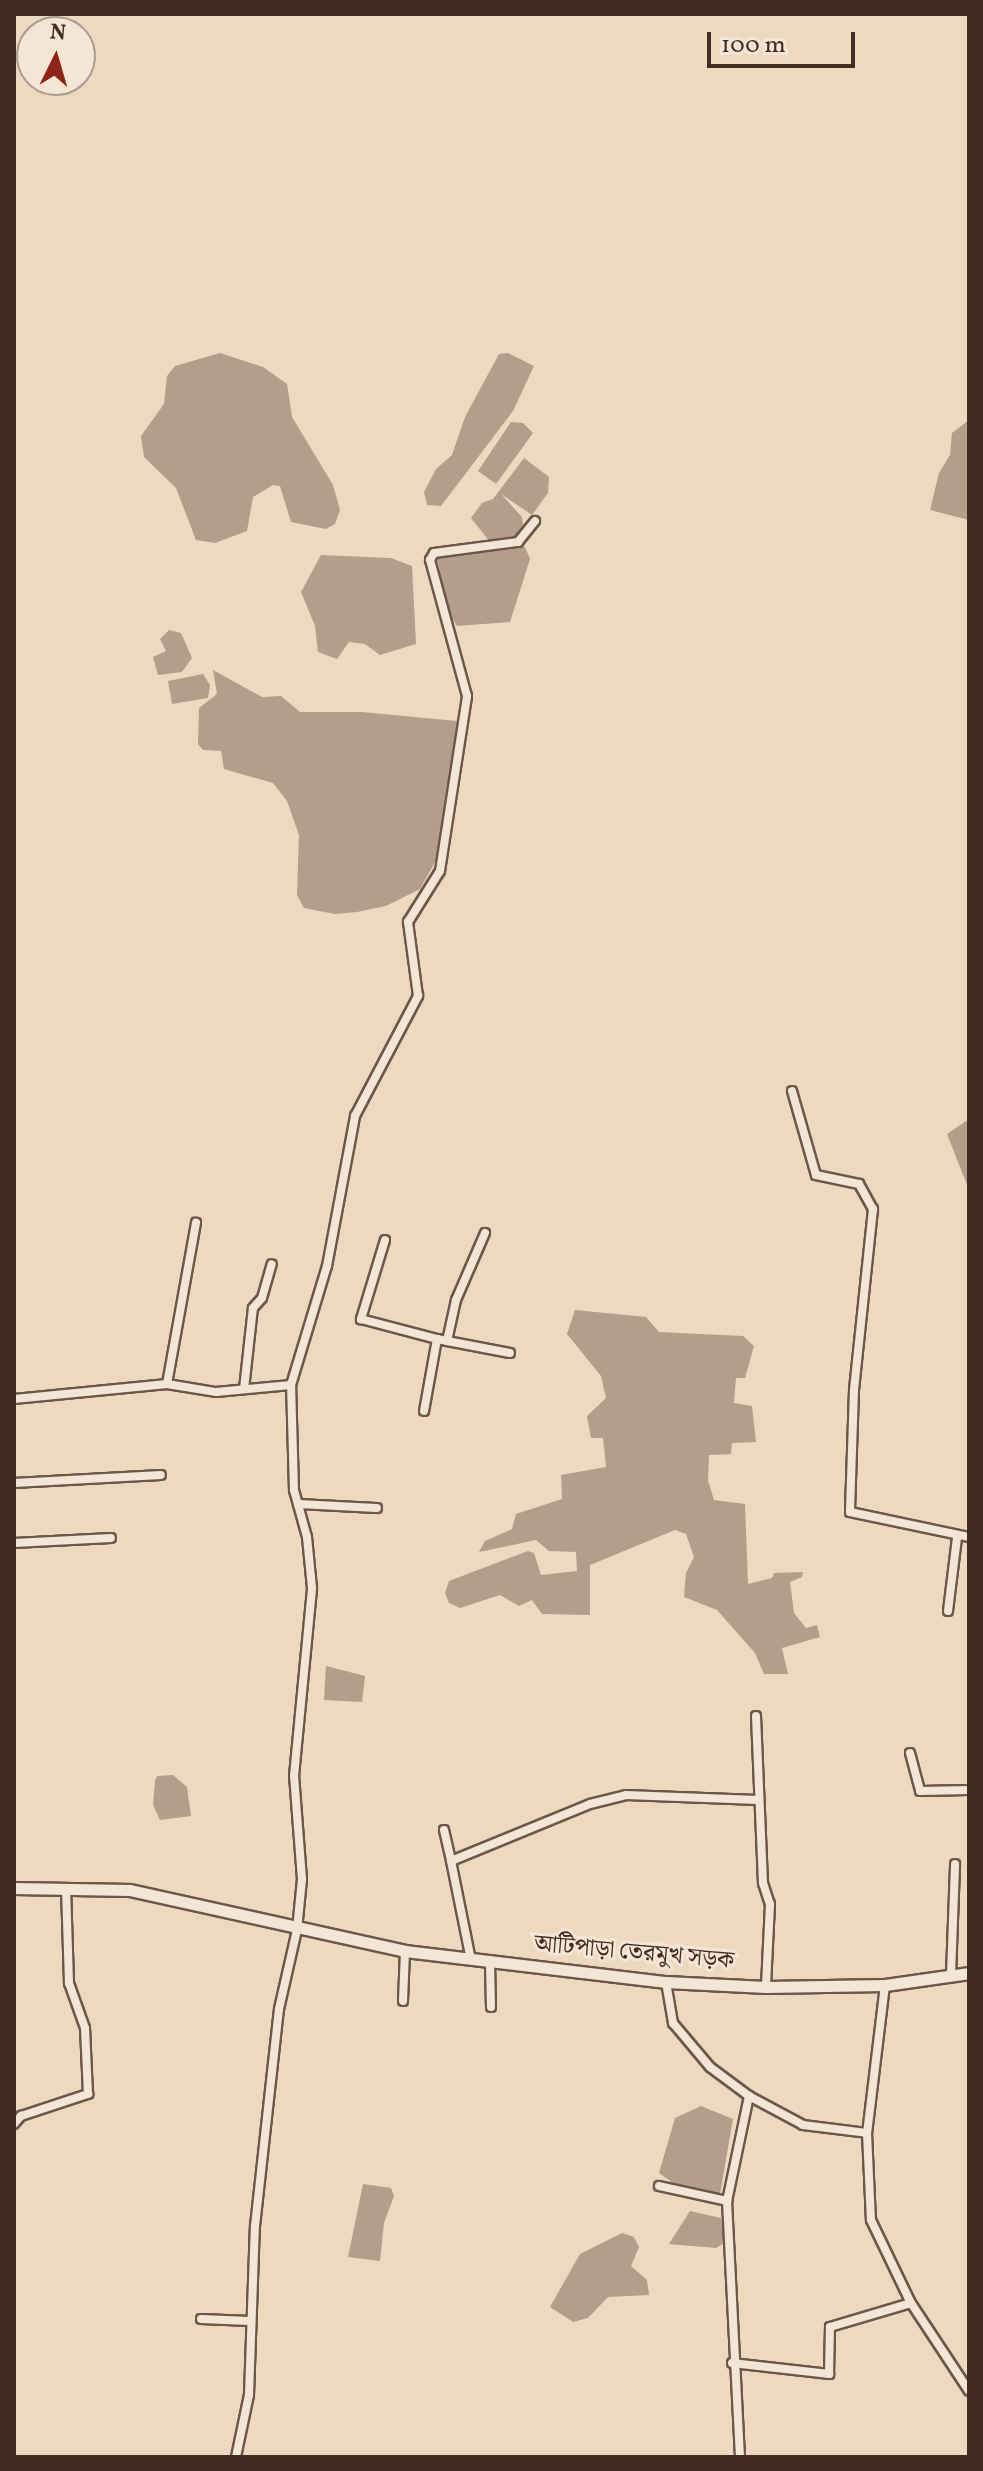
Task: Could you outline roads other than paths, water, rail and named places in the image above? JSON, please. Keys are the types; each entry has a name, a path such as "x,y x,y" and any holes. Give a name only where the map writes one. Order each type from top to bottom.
{"main road":[{"name":"আটিপাড়া তেরমুখ সড়ক","path":"14,1888 130,1890 297,1930 405,1951 666,1982 766,1987 885,1985 969,1973"}],"street":[{"path":"236,2457 249,2395 250,2321 279,2009 297,1930 302,1879 294,1776 312,1588 298,1504 291,1385 327,1266 355,1116 418,996 408,922 440,871 467,696 430,560 434,553 518,542 535,521"},
{"path":"792,1091 812,1169 822,1180 859,1184 873,1209 854,1390 850,1512 957,1538 969,1537"},
{"path":"167,1384 196,1223"},
{"path":"447,1341 456,1300 485,1233"},
{"path":"385,1240 361,1319 437,1339 510,1353"},
{"path":"244,1389 253,1308 262,1298 272,1264"},
{"path":"424,1411 437,1339"},
{"path":"14,1399 167,1384 216,1392 291,1385"},
{"path":"14,1483 161,1475"},
{"path":"298,1504 377,1508"},
{"path":"14,1543 111,1538"},
{"path":"948,1611 957,1538"},
{"path":"756,1716 758,1800 770,1904 766,1987"},
{"path":"910,1753 920,1791 969,1790"},
{"path":"451,1861 590,1804 626,1795 758,1800"},
{"path":"444,1830 471,1960"},
{"path":"951,1975 955,1864"},
{"path":"14,2124 21,2116 88,2094 85,2028 69,1983 66,1888"},
{"path":"403,2001 405,1951"},
{"path":"490,1963 491,2007"},
{"path":"666,1982 673,2023 710,2067 749,2096 803,2125 867,2133"},
{"path":"885,1985 867,2133 871,2220 911,2303 969,2391"},
{"path":"740,2457 743,2434 732,2363 727,2201 749,2096"},
{"path":"659,2186 727,2201"},
{"path":"732,2363 829,2374 830,2327 911,2303"},
{"path":"201,2319 250,2321"}]}
